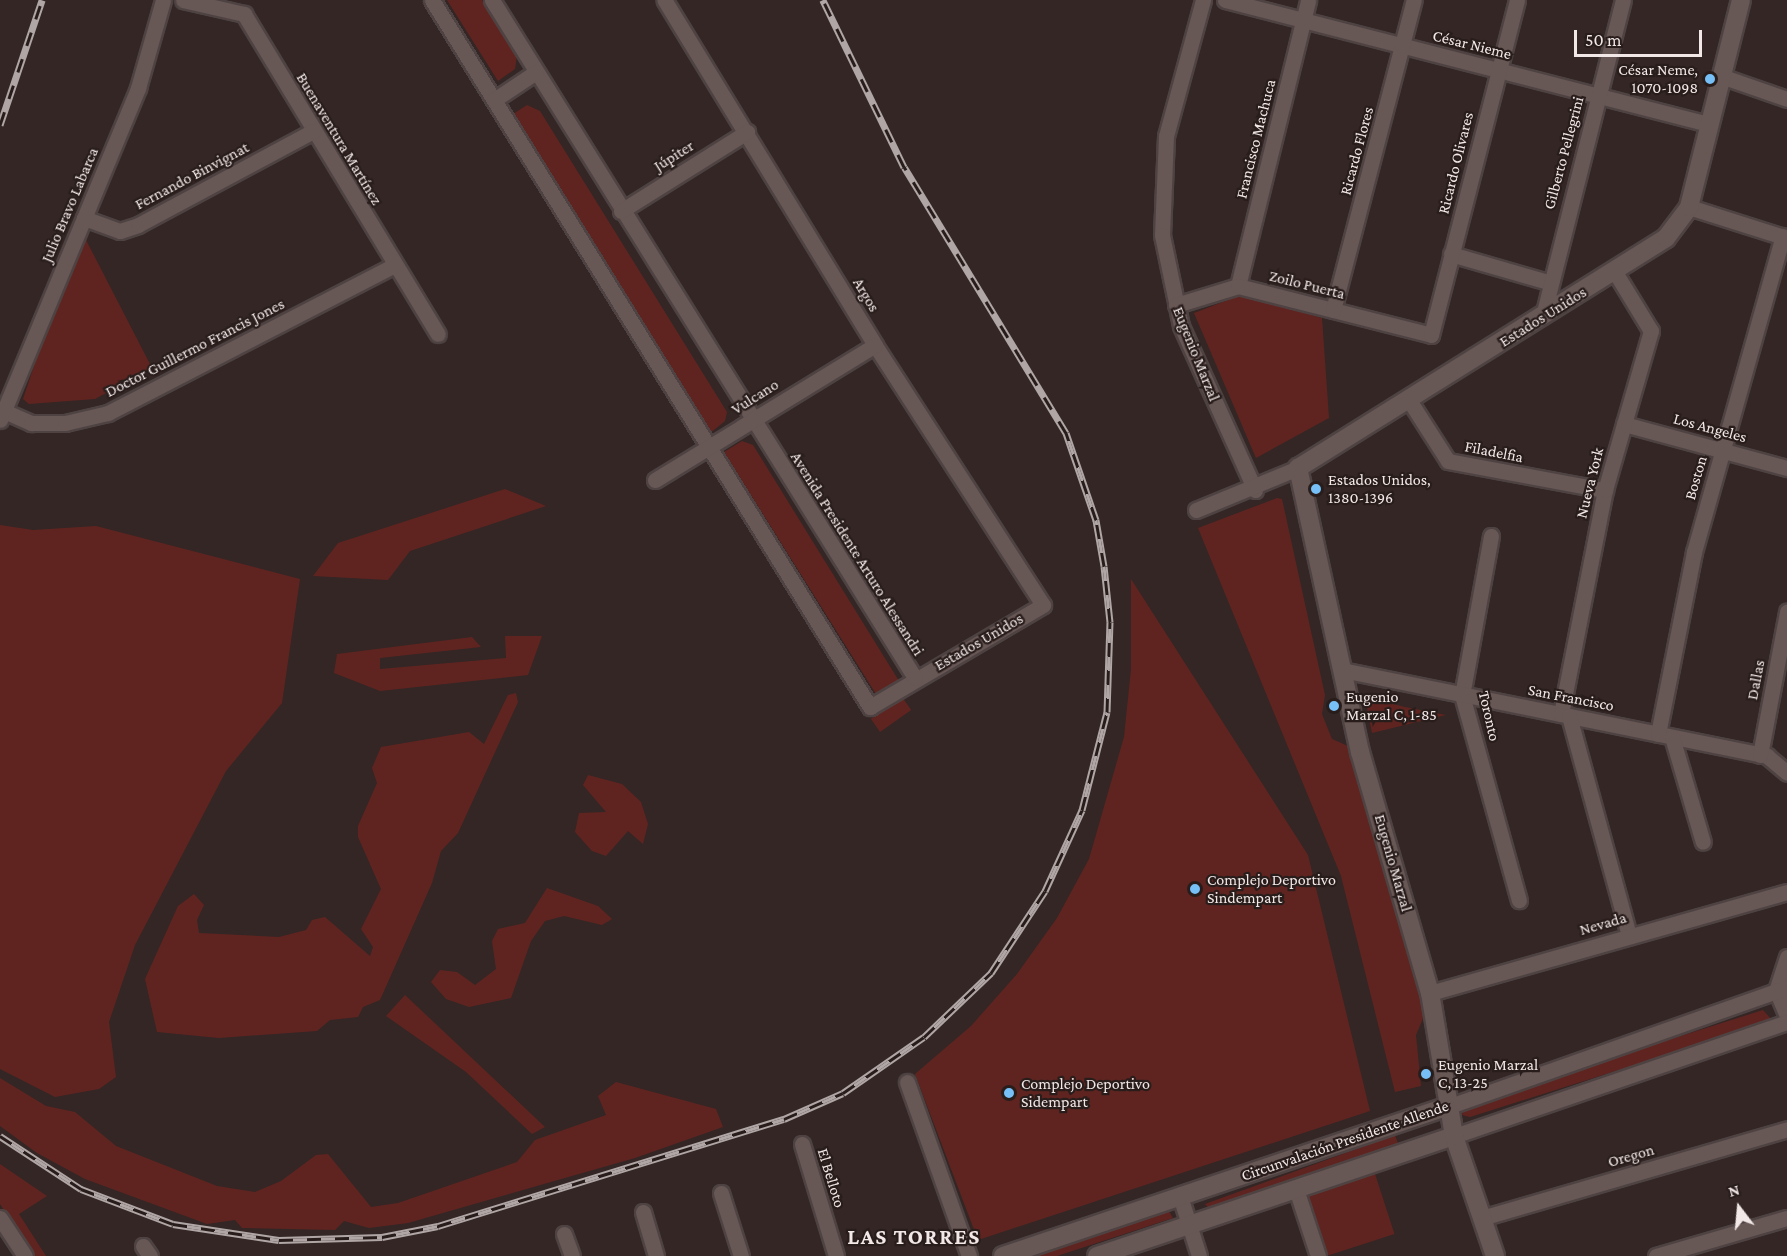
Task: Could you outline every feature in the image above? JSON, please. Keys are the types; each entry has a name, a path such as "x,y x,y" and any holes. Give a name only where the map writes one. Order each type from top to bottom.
{"main road":[{"name":"Estados Unidos","path":"1298,468 1615,272 1666,238 1689,207 1741,0"},
{"name":"Eugenio Marzal","path":"1298,468 1342,670 1430,993 1447,1107 1454,1136 1485,1217 1495,1256"},
{"name":"Circunvalación Presidente Allende","path":"1003,1256 1447,1107"},
{"name":"Circunvalación Presidente Allende","path":"1097,1256 1454,1136"}],"street":[{"name":"Julio Bravo Labarca","path":"2,416 138,88 162,0"},
{"name":"Buenaventura Martínez","path":"183,0 244,14 438,334"},
{"name":"Avenida Presidente Arturo Alessandri","path":"432,0 870,707 915,678 621,211 492,0"},
{"name":"Argos","path":"664,0 747,132 874,345 1043,605"},
{"name":"Eugenio Marzal","path":"1203,0 1162,161 1162,235 1176,305 1255,490"},
{"name":"César Nieme","path":"1225,0 1709,124"},
{"name":"Francisco Machuca","path":"1238,286 1308,0"},
{"name":"Ricardo Flores","path":"1333,310 1414,0"},
{"name":"Ricardo Olivares","path":"1431,335 1516,0"},
{"name":"Gilberto Pellegrini","path":"1543,316 1548,282 1623,0"},
{"path":"494,100 536,72"},
{"path":"1721,76 1787,99"},
{"name":"Fernando Binvignat","path":"84,218 120,231 138,225 313,131"},
{"name":"Júpiter","path":"621,211 747,132"},
{"path":"1689,207 1785,237"},
{"name":"Boston","path":"1703,842 1665,735 1694,552 1785,237"},
{"path":"1451,254 1548,282"},
{"name":"Doctor Guillermo Francis Jones","path":"2,416 30,423 65,423 108,412 395,266"},
{"name":"Nueva York","path":"1615,272 1651,331 1605,490 1565,715 1629,935"},
{"path":"1176,305 1238,286"},
{"name":"Zoilo Puerta","path":"1238,286 1431,335"},
{"name":"Vulcano","path":"655,480 874,345"},
{"name":"Filadelfia","path":"1408,400 1449,461 1605,490"},
{"name":"Los Angeles","path":"1624,424 1787,468"},
{"name":"Estados Unidos","path":"1196,510 1255,490 1298,468"},
{"name":"Toronto","path":"1491,536 1462,695 1519,900"},
{"name":"Estados Unidos","path":"915,678 1043,605"},
{"name":"Dallas","path":"1760,755 1787,612"},
{"name":"San Francisco","path":"1342,670 1760,755 1780,762 1787,773"},
{"name":"Nevada","path":"1430,993 1787,892"},
{"path":"1787,957 1781,988 1787,1016"},
{"name":"Circunvalación Presidente Allende","path":"1447,1107 1781,988"},
{"name":"Circunvalación Presidente Allende","path":"1454,1136 1787,1022"},
{"path":"908,1082 969,1256"},
{"name":"Oregon","path":"1485,1217 1787,1129"},
{"name":"El Belloto","path":"802,1144 836,1256"},
{"path":"1296,1189 1318,1256"},
{"path":"721,1193 741,1256"},
{"path":"1180,1196 1199,1256"},
{"path":"643,1212 656,1256"},
{"path":"0,1218 25,1256"},
{"path":"1656,1256 1787,1218"},
{"path":"564,1234 572,1256"}],"shaded area":[{"path":"447,0 482,0 517,55 515,69 498,81"},
{"path":"527,105 540,111 727,412 725,421 709,434 510,116"},
{"path":"86,240 152,368 95,399 29,404 23,399 36,360"},
{"path":"1241,295 1322,318 1329,418 1256,458 1194,313"},
{"path":"742,441 753,445 899,681 876,694 724,452"},
{"path":"505,489 546,506 410,551 388,580 313,576 338,543"},
{"path":"1277,498 1282,499 1325,695 1322,714 1332,739 1348,746 1421,995 1424,1016 1416,1035 1421,1086 1395,1092 1341,876 1198,528"},
{"path":"0,525 33,530 96,526 300,579 282,703 226,771 135,945 109,1022 116,1077 99,1089 55,1097 0,1069"},
{"name":"Complejo Deportivo Sindempart","path":"1131,579 1308,855 1370,1111 978,1240 915,1074 971,1026 1017,974 1057,918 1089,859 1124,737 1131,669"},
{"path":"505,636 542,636 528,675 380,691 334,673 337,654 472,637 481,647 380,658 380,669 506,658"},
{"path":"516,693 518,702 458,833 441,851 432,883 380,1000 363,1007 358,1017 330,1020 317,1031 219,1038 157,1032 145,979 178,906 194,894 204,905 197,920 199,933 279,937 306,930 312,920 325,917 370,956 373,947 361,929 381,889 358,837 358,826 377,783 372,768 381,747 469,732 484,744 508,695"},
{"path":"902,697 911,710 880,732 871,719"},
{"path":"1365,697 1405,707 1446,715 1372,733"},
{"path":"588,775 622,784 641,802 648,824 643,844 628,831 606,856 592,851 575,832 579,813 606,812 583,785"},
{"path":"547,888 598,906 612,919 602,925 564,916 545,921 531,941 511,998 469,1007 446,999 431,982 440,970 457,972 475,985 496,969 492,941 498,929 525,923"},
{"path":"405,995 545,1127 532,1134 466,1072 386,1016"},
{"path":"1763,1010 1771,1019 1764,1024 1470,1117 1462,1115 1465,1104"},
{"path":"0,1078 46,1106 75,1112 116,1146 217,1186 255,1192 281,1181 316,1155 328,1154 371,1207 398,1203 517,1162 535,1140 606,1115 598,1096 616,1082 716,1109 723,1127 635,1158 408,1223 369,1228 344,1221 335,1230 242,1228 235,1220 207,1224 85,1179 37,1153 0,1126"},
{"path":"1395,1135 1399,1146 1210,1210 1205,1204"},
{"path":"0,1164 47,1196 19,1214 46,1256 34,1256 0,1204"},
{"path":"1375,1174 1394,1234 1325,1256 1306,1197"},
{"path":"1167,1208 1173,1218 1057,1256 1023,1256"}],"railway":[{"path":"0,125 42,0"},
{"path":"0,1136 81,1189 173,1224 279,1240 382,1237 438,1226 784,1119 843,1093 924,1037 991,973 1045,891 1082,810 1107,712 1110,622 1104,566 1096,520 1066,433 904,167 823,0"}],"place":[{"name":"César Neme, 1070-1098","path":"1710,79"},
{"name":"Estados Unidos, 1380-1396","path":"1316,489"},
{"name":"Eugenio Marzal C, 1-85","path":"1334,706"},
{"name":"Complejo Deportivo Sindempart","path":"1195,889"},
{"name":"Eugenio Marzal C, 13-25","path":"1426,1074"},
{"name":"Complejo Deportivo Sidempart","path":"1009,1093"}],"district":[{"name":"LAS TORRES","path":"914,1237"}]}
